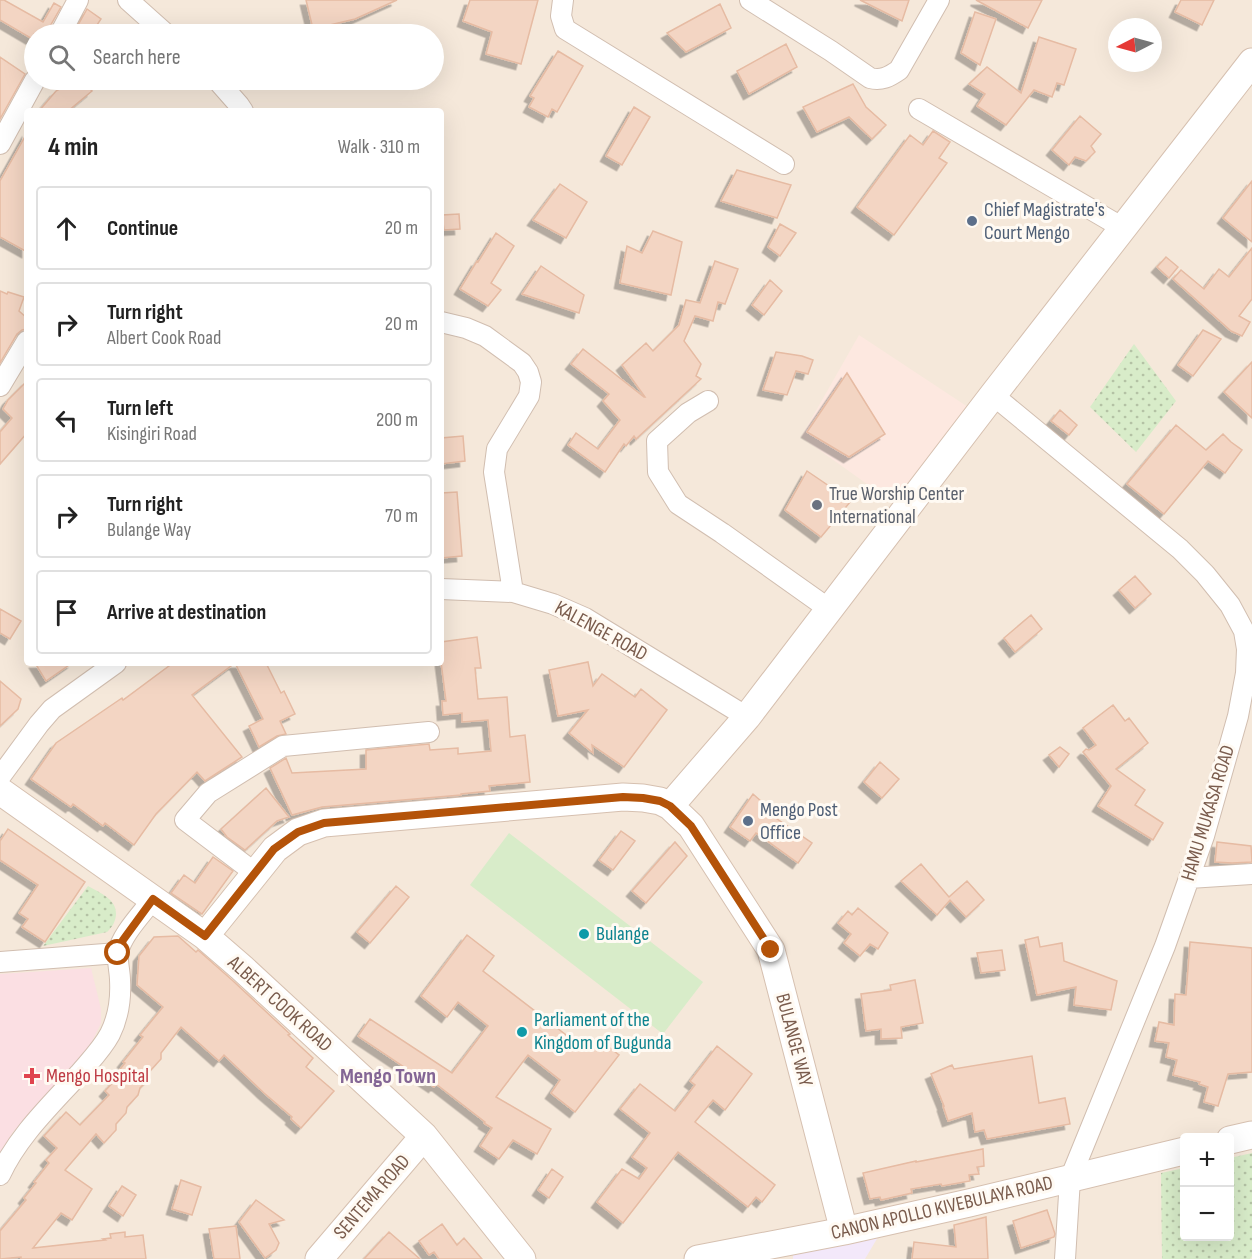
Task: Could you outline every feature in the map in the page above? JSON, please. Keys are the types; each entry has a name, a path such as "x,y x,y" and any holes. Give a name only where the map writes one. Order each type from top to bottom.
{"main road":[{"path":"205,936 274,849 298,832 324,823 623,797 660,801 670,806 747,717 1252,62"},
{"name":"ALBERT COOK ROAD","path":"0,791 205,936 242,968 424,1136 522,1259"},
{"name":"BULANGE WAY","path":"670,806 691,826 771,950 844,1231"},
{"path":"1234,1139 1252,1135"},
{"name":"SENTEMA ROAD","path":"319,1259 424,1136"},
{"name":"CANON APOLLO KIVEBULAYA ROAD","path":"698,1259 844,1231 1180,1152"}],"street":[{"path":"65,24 78,0"},
{"path":"128,0 155,24"},
{"path":"563,0 561,16 565,28 784,164"},
{"path":"750,0 876,80 889,77 899,70 939,0"},
{"path":"0,144 30,90"},
{"path":"226,90 241,108"},
{"path":"919,109 1123,228"},
{"path":"444,323 485,336 522,363 531,382 529,396 497,449 494,472 513,592"},
{"path":"0,386 24,346"},
{"name":"HAMU MUKASA ROAD","path":"993,395 1180,549 1205,574 1230,605 1244,631 1247,649 1248,681 1204,836 1165,946 1070,1179 1065,1259"},
{"path":"708,401 688,413 657,441 658,472 678,504 829,609"},
{"name":"KALENGE ROAD","path":"444,589 513,592 553,604 585,618 747,717"},
{"path":"0,777 52,709 112,666"},
{"path":"255,873 185,820 208,793 283,746 429,732"},
{"path":"1189,878 1252,874"},
{"path":"0,1175 24,1135 100,1050 111,1033 120,999 118,953 123,940 153,899"},
{"path":"0,962 118,953"}],"shaded area":[{"path":"0,0 1252,0 1252,1259 0,1259"},
{"path":"859,335 968,407 895,504 801,437"},
{"name":"Mengo Hospital","path":"91,968 101,1009 101,1023 89,1048 13,1132 0,1153 0,974"},
{"path":"878,1237 865,1259 793,1259 793,1252"}],"green space":[{"path":"1134,344 1176,401 1136,452 1090,407"},
{"path":"509,833 703,982 663,1034 470,885"},
{"path":"88,886 107,897 114,905 116,915 112,927 107,932 43,946"},
{"path":"1252,1153 1252,1256 1250,1259 1162,1259 1161,1173 1180,1169 1180,1241 1234,1241 1234,1157"}],"building":[{"path":"0,0 4,0 43,22 54,3 61,7 51,24 24,24 24,34 0,20"},
{"path":"306,0 397,0 355,19 334,24 312,24"},
{"path":"470,0 538,0 521,64 486,54 492,32 463,21"},
{"path":"860,0 909,0 902,21"},
{"path":"976,0 1042,0 1028,28"},
{"path":"1181,0 1214,0 1202,25 1175,12"},
{"path":"720,4 731,28 686,52 667,33"},
{"path":"87,9 101,19 98,24 79,24"},
{"path":"975,12 996,19 980,65 961,53"},
{"path":"1039,37 1076,49 1064,85 1057,83 1052,97 1034,90 1006,125 977,106 985,94 969,84 987,67 1021,93"},
{"path":"786,44 797,67 749,94 737,71"},
{"path":"558,51 583,66 557,112 552,109 548,117 529,107 534,98 530,96"},
{"path":"0,57 24,73 24,76 0,119"},
{"path":"853,84 866,107 886,125 872,139 849,117 817,132 803,107"},
{"path":"56,91 92,91 72,108 42,108"},
{"path":"634,107 650,117 622,165 606,156"},
{"path":"1080,116 1101,134 1091,146 1095,152 1086,161 1075,157 1069,165 1052,150"},
{"path":"933,131 950,142 939,158 947,163 894,235 857,207 910,135 923,145"},
{"path":"24,138 24,250 0,237 0,181"},
{"path":"737,170 791,185 777,218 721,201"},
{"path":"1252,181 1252,242 1223,218"},
{"path":"560,184 587,202 566,238 533,220"},
{"path":"459,214 460,229 444,230 444,215"},
{"path":"780,224 796,233 780,256 768,247"},
{"path":"653,231 682,242 671,295 620,283 627,246 642,253"},
{"path":"496,233 514,246 491,283 501,290 488,306 460,289"},
{"path":"1252,248 1252,299 1239,316 1250,322 1242,336 1231,331 1173,279 1181,270 1204,289 1219,269 1229,277"},
{"path":"1166,257 1178,267 1169,278 1157,267"},
{"path":"715,261 738,269 725,304 718,302 713,321 695,316 684,341 701,364 696,376 701,379 636,439 634,436 626,446 624,444 605,472 568,445 576,433 598,449 620,420 603,401 609,394 571,364 583,349 645,397 622,365 646,343 653,351 679,325 686,300 700,303"},
{"path":"541,266 584,295 579,313 522,294"},
{"path":"770,280 782,291 764,315 752,305"},
{"path":"0,291 24,297 19,311 24,315 24,330 17,334 0,363"},
{"path":"1203,330 1221,339 1193,376 1178,365"},
{"path":"776,352 813,360 808,374 796,371 787,395 763,390"},
{"path":"1252,362 1252,418 1224,392"},
{"path":"847,373 885,434 849,457 807,432"},
{"path":"24,384 24,436 0,464 0,432 12,418 3,409 8,400"},
{"path":"1060,410 1077,425 1069,435 1051,421"},
{"path":"1176,425 1206,450 1223,434 1242,450 1225,473 1208,461 1164,514 1127,484"},
{"path":"463,436 465,461 444,464 444,438"},
{"name":"True Worship Center International","path":"807,471 851,501 821,537 785,510"},
{"path":"457,492 462,556 444,558 444,493"},
{"path":"1135,576 1151,594 1135,608 1119,590"},
{"path":"0,609 21,621 10,639 0,633"},
{"path":"1031,615 1042,629 1015,652 1004,638"},
{"path":"477,637 481,668 475,668 478,699 507,697 510,737 525,735 530,782 489,786 490,791 461,795 322,807 292,815 270,768 286,758 292,773 366,769 366,750 429,744 430,750 458,748 458,754 491,751 488,720 462,722 462,713 443,715 442,701 446,701 442,666 444,666 444,642"},
{"path":"588,662 593,686 602,674 635,697 641,689 667,710 624,767 592,745 593,753 569,733 588,710 558,716 549,670"},
{"path":"37,666 68,666 46,681"},
{"path":"169,666 231,666 192,695 242,757 205,781 197,772 156,814 134,845 105,823 103,826 73,804 71,807 31,779 56,743 122,698 123,700"},
{"path":"236,666 268,666 281,693 284,691 295,714 280,721 286,734 277,736 259,747 249,726 263,719"},
{"path":"0,681 21,699 18,709 0,726"},
{"path":"1113,705 1125,721 1129,718 1148,743 1116,769 1145,790 1135,805 1163,823 1153,840 1098,806 1111,786 1083,752 1096,745 1083,728"},
{"path":"1060,747 1069,754 1059,767 1049,755"},
{"path":"880,762 899,779 882,798 864,782"},
{"path":"266,788 289,817 277,821 245,850 227,837 221,829"},
{"path":"753,794 772,811 770,814 812,843 798,863 756,833 750,841 730,827"},
{"path":"8,829 85,882 45,942 22,927 28,919 19,913 38,885 0,860 0,841"},
{"path":"621,831 635,841 613,870 599,860"},
{"path":"675,842 687,856 646,903 632,891"},
{"path":"1217,842 1251,846 1252,862 1215,862"},
{"path":"213,857 233,871 202,914 171,893 184,875 195,883"},
{"path":"921,864 949,897 967,881 984,900 966,917 950,900 937,915 901,881"},
{"path":"396,886 409,897 370,943 357,932"},
{"path":"858,908 888,933 878,949 870,944 860,956 844,943 851,934 838,923 848,911 852,915"},
{"name":"Parliament of the Kingdom of Bugunda","path":"467,935 494,956 483,971 587,1051 597,1038 619,1055 575,1112 551,1093 560,1080 528,1055 496,1097 551,1129 537,1154 513,1140 499,1159 480,1146 492,1128 436,1084 434,1087 358,1036 370,1019 452,1073 488,1026 458,1002 447,1017 421,996"},
{"path":"178,936 196,952 198,950 290,1034 288,1035 313,1058 306,1067 334,1091 301,1128 224,1055 219,1061 181,1027 161,1053 161,1059 150,1071 150,1078 140,1088 138,1095 127,1107 126,1113 116,1124 116,1130 104,1143 96,1134 65,1170 92,1189 72,1220 61,1213 33,1248 105,1240 103,1239 111,1238 110,1234 125,1232 125,1237 143,1235 146,1259 21,1259 21,1257 0,1259 0,1231 26,1200 24,1198 49,1163 46,1160 57,1148 44,1136 66,1112 80,1125 109,1095 105,1091 115,1080 113,1078 125,1063 123,1062 143,1037 140,1035 163,1007 137,985 139,956 154,937"},
{"path":"1038,937 1040,947 1062,943 1064,961 1117,981 1111,1010 1074,1005 1076,987 1037,995 1025,940"},
{"path":"1190,942 1252,948 1252,1072 1228,1074 1218,1106 1204,1102 1208,1087 1199,1084 1200,1082 1173,1075 1177,1060 1166,1057 1169,1043 1155,1041 1159,1022 1174,1025 1175,994 1186,995"},
{"path":"1002,950 1005,970 981,973 977,953"},
{"path":"915,980 923,1023 901,1027 902,1038 881,1039 881,1029 866,1031 861,994 891,990 890,985"},
{"path":"717,1046 752,1074 725,1110 713,1100 695,1122 775,1185 762,1202 756,1197 748,1207 678,1152 623,1223 597,1202 622,1169 639,1179 647,1168 632,1157 650,1133 620,1109 640,1084 675,1111 695,1085 690,1081"},
{"path":"1032,1056 1039,1103 1065,1098 1070,1124 987,1139 984,1130 975,1132 972,1113 948,1121 931,1074 952,1065 954,1069"},
{"path":"983,1149 984,1166 977,1167 979,1174 969,1175 970,1181 911,1189 912,1193 881,1200 880,1197 870,1199 863,1173"},
{"path":"552,1169 563,1177 549,1198 538,1190"},
{"path":"181,1180 201,1187 192,1215 172,1209"},
{"path":"122,1186 136,1195 123,1216 109,1206"},
{"path":"256,1200 284,1220 269,1224 279,1243 276,1250 265,1258 239,1222"},
{"path":"1047,1210 1054,1237 1021,1248 1013,1221"},
{"path":"986,1217 988,1259 912,1259 914,1242 956,1247 954,1225"},
{"path":"442,1224 457,1245 464,1238 482,1259 439,1259 434,1252 429,1255 419,1241"},
{"path":"236,1226 240,1259 214,1259 209,1229"},
{"path":"389,1232 420,1259 364,1259"}],"place":[{"name":"Chief Magistrate's Court Mengo","path":"972,221"},
{"name":"True Worship Center International","path":"817,505"},
{"name":"Mengo Post Office","path":"748,821"},
{"name":"Bulange","path":"584,934"},
{"name":"Parliament of the Kingdom of Bugunda","path":"522,1032"},
{"name":"Mengo Hospital","path":"32,1076"}],"district":[{"name":"Mengo Town","path":"388,1076"}],"route":[{"path":"118,953 123,940 153,899 205,936 274,849 298,832 324,823 623,797 660,801 670,806 691,826 771,950"}]}
